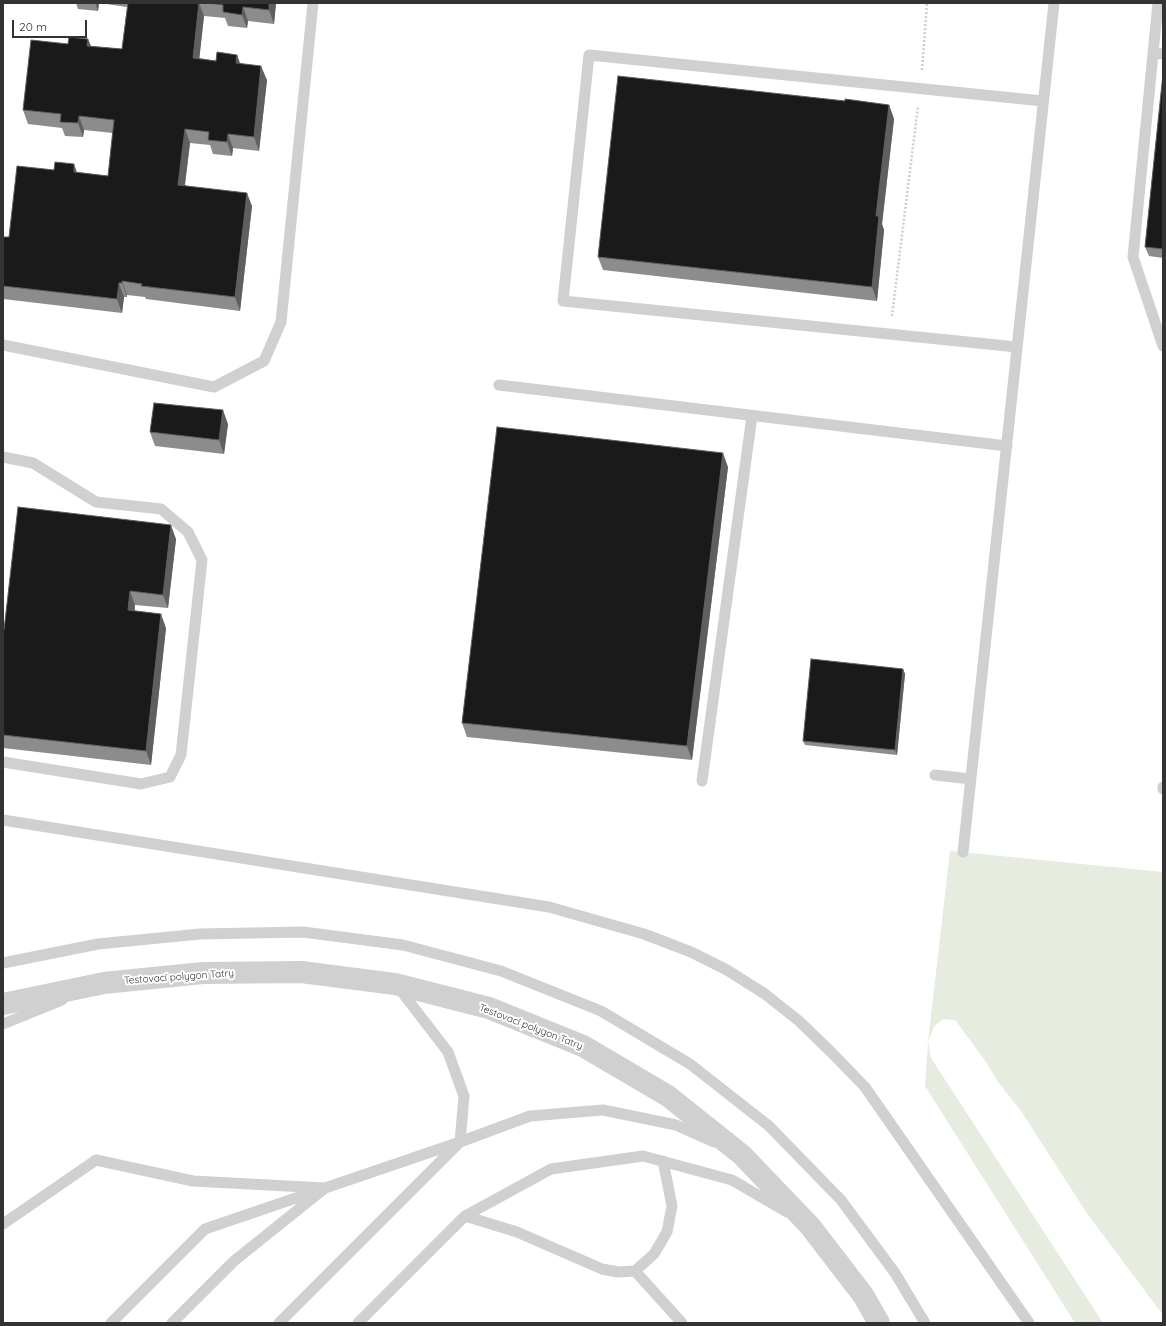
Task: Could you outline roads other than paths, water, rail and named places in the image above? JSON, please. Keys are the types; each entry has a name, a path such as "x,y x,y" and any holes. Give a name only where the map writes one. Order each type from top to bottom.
{"street":[{"name":"Testovací polygon Tatry","path":"3,1004 104,983 202,973 301,972 395,984 489,1008 583,1046 668,1096 742,1155 810,1226 863,1295 879,1323"}],"lane":[{"path":"3,345 214,387 264,360 281,322 313,3"},
{"path":"963,852 1054,3"},
{"path":"1158,3 1158,53 1134,257 1163,346"},
{"path":"1017,347 564,301 589,55 1043,101"},
{"path":"499,385 1006,446"},
{"path":"702,781 752,416"},
{"path":"3,456 33,463 96,502 161,509 188,532 202,560 181,755 170,777 141,784 3,762"},
{"path":"935,775 971,779"},
{"path":"3,820 549,907 644,934 691,952 727,970 765,994 799,1021 865,1088 1029,1323"},
{"path":"3,963 98,944 200,934 303,932 403,946 501,971 601,1011 690,1064 769,1126 841,1200 895,1273 925,1323"},
{"path":"3,1024 104,983"},
{"path":"279,1323 460,1142 464,1096 448,1052 395,984"},
{"path":"111,1323 205,1230 460,1142 530,1116 602,1110 676,1125 742,1155"},
{"path":"358,1323 465,1216 551,1169 643,1156 732,1180 810,1226"},
{"path":"3,1224 96,1160 193,1181 325,1188"},
{"path":"465,1216 517,1232 602,1269 618,1272 635,1271 654,1254 667,1232 672,1206 663,1161"},
{"path":"172,1323 234,1261 325,1188"},
{"path":"635,1271 682,1323"}]}
